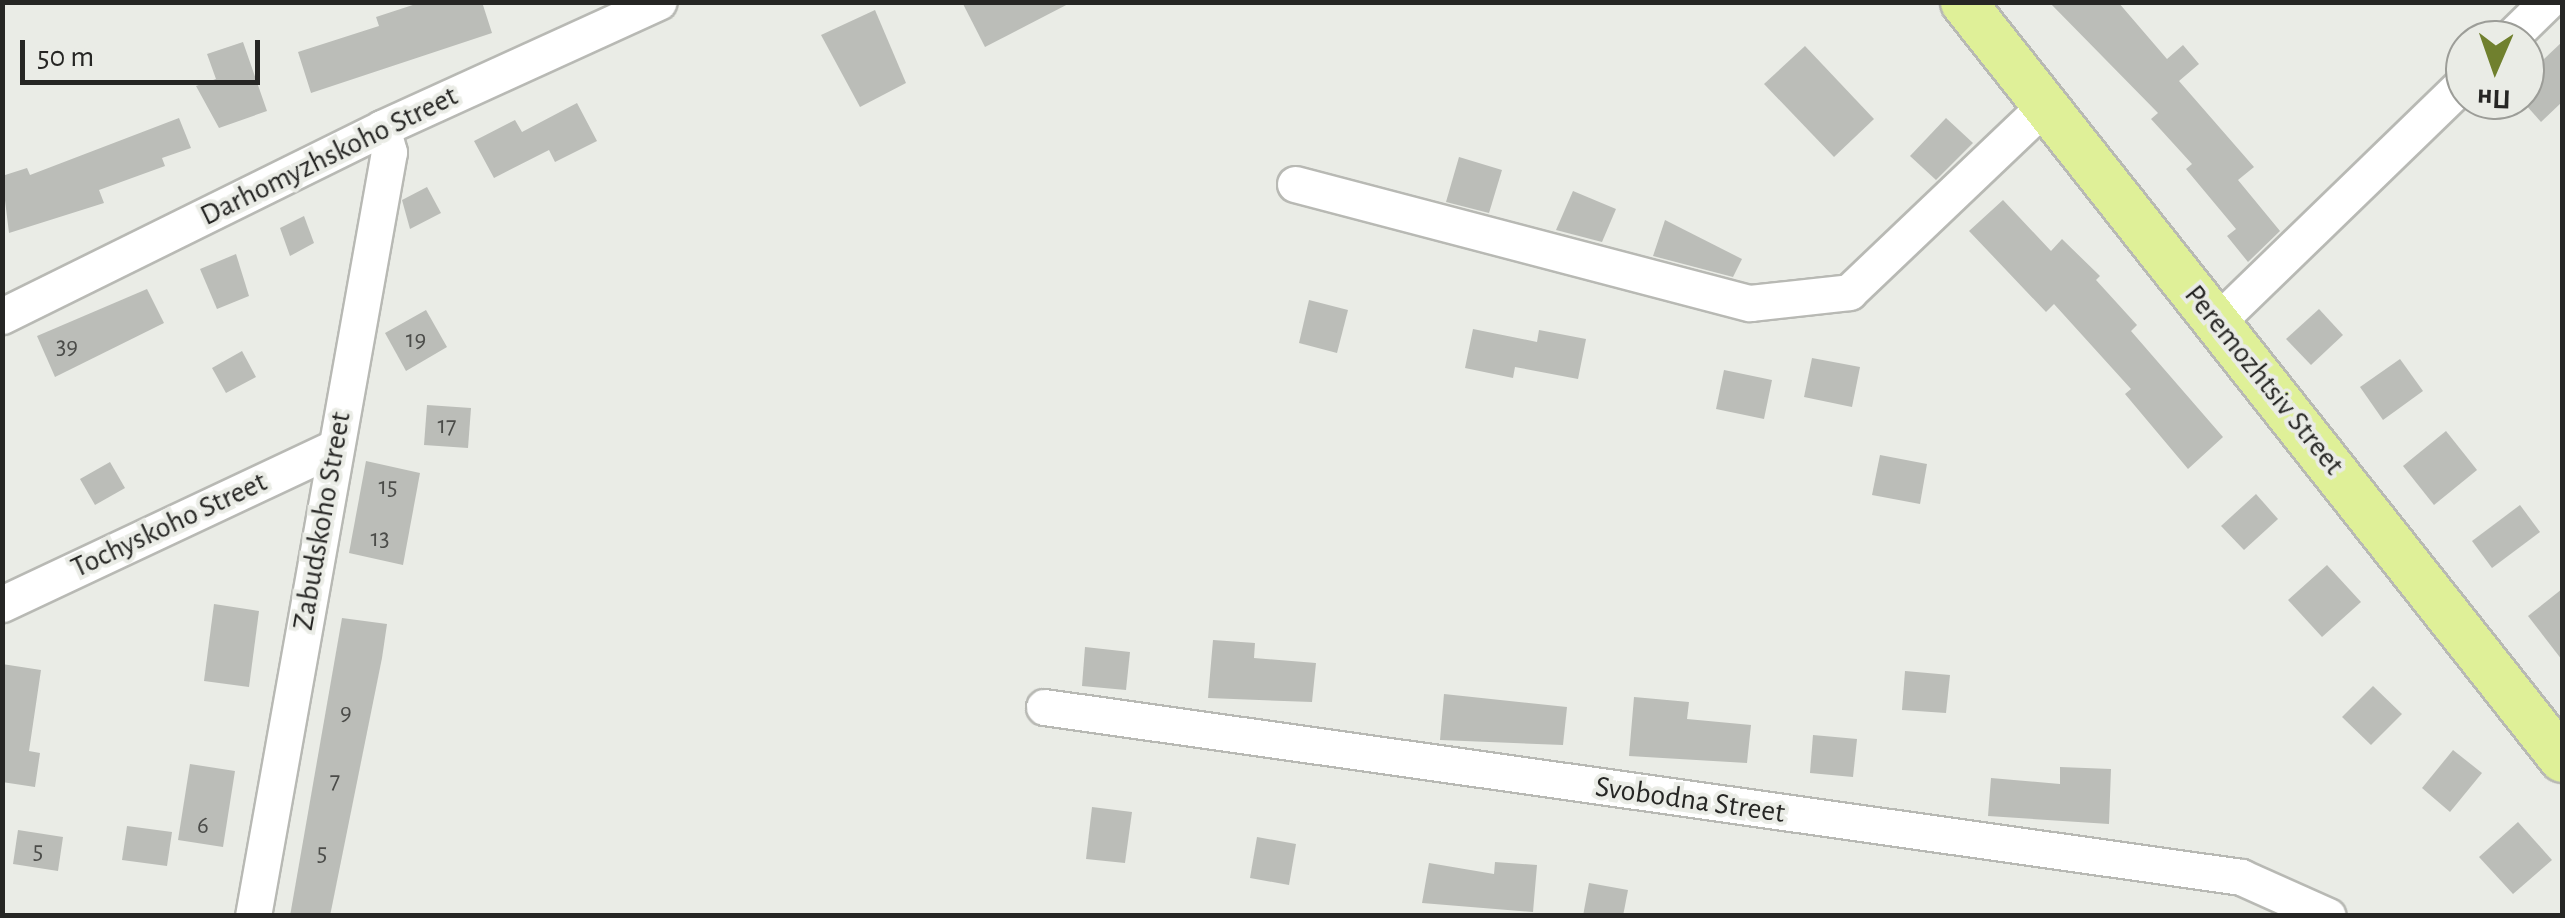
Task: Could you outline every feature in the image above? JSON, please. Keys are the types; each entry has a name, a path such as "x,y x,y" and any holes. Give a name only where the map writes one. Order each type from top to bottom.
{"main road":[{"name":"Peremozhtsiv Street","path":"1963,2 2562,759"}],"street":[{"name":"Darhomyzhskoho Street","path":"2,316 382,128 659,2"},
{"path":"2529,20 2547,2"},
{"path":"2218,321 2445,101"},
{"path":"1296,184 1750,303 1770,301 1849,292 2042,106"},
{"name":"Zabudskoho Street","path":"253,916 389,152 382,128"},
{"name":"Tochyskoho Street","path":"2,604 335,447"},
{"name":"Svobodna Street","path":"1044,707 2241,876 2328,916"}],"building":[{"path":"422,2 482,2 492,33 311,93 298,52 379,26 376,17"},
{"path":"962,2 1072,2 985,47"},
{"path":"2049,2 2118,2 2167,59 2183,45 2199,64 2179,81 2254,167 2238,180 2280,231 2248,262 2227,236 2236,229 2186,169 2192,164 2151,119 2158,113"},
{"path":"875,10 906,83 860,107 821,35"},
{"path":"243,42 267,111 219,128 196,86 216,79 207,54"},
{"path":"2562,42 2562,102 2545,118 2545,58"},
{"path":"1805,46 1874,119 1834,157 1764,84"},
{"path":"577,103 597,141 555,162 549,150 494,178 474,141 515,120 522,132"},
{"path":"179,118 191,148 162,158 165,166 99,190 104,203 9,233 2,176 27,168 30,175"},
{"path":"1946,118 1973,143 1936,180 1910,156"},
{"path":"1459,157 1502,170 1489,213 1446,202"},
{"path":"427,187 441,213 410,229 402,200"},
{"path":"1573,191 1616,209 1602,242 1556,230"},
{"path":"2003,200 2051,251 2062,239 2100,276 2096,280 2137,325 2131,331 2223,437 2188,469 2125,394 2131,389 2054,304 2046,312 1969,231"},
{"path":"304,216 314,243 290,256 280,228"},
{"path":"1665,220 1742,259 1733,277 1653,256"},
{"path":"236,254 249,296 217,309 200,269"},
{"path":"147,289 164,323 55,377 37,336"},
{"path":"1309,300 1348,310 1337,353 1299,343"},
{"path":"2319,309 2343,335 2311,365 2286,339"},
{"path":"426,310 447,347 406,371 385,333"},
{"path":"1473,329 1537,342 1539,330 1586,339 1578,379 1515,367 1513,378 1465,368"},
{"path":"242,351 256,377 226,393 212,368"},
{"path":"1812,358 1860,367 1852,407 1804,397"},
{"path":"2400,359 2423,391 2383,420 2360,387"},
{"path":"1724,370 1772,380 1764,419 1716,409"},
{"path":"427,405 471,408 468,448 424,445"},
{"path":"2446,431 2477,470 2434,505 2403,466"},
{"path":"1880,455 1927,464 1920,504 1872,495"},
{"path":"366,461 420,473 403,565 349,553"},
{"path":"110,462 125,488 95,505 80,479"},
{"path":"2256,494 2278,519 2244,550 2221,526"},
{"path":"2520,505 2540,532 2492,568 2472,541"},
{"path":"2327,565 2361,602 2322,637 2288,600"},
{"path":"2562,589 2562,660 2528,616"},
{"path":"214,604 259,611 249,687 204,681"},
{"path":"342,618 387,624 382,658 330,916 290,916"},
{"path":"1213,640 1255,643 1254,658 1316,663 1312,702 1208,698"},
{"path":"1085,647 1130,652 1126,690 1082,686"},
{"path":"2,664 41,670 29,751 40,753 35,787 2,782"},
{"path":"1905,671 1950,675 1946,713 1902,710"},
{"path":"2373,686 2402,714 2371,745 2342,717"},
{"path":"1444,694 1567,707 1563,745 1440,740"},
{"path":"1634,697 1689,702 1687,719 1751,725 1747,763 1629,756"},
{"path":"1813,735 1857,739 1853,777 1810,773"},
{"path":"2453,750 2482,773 2450,812 2422,788"},
{"path":"190,764 235,771 223,847 178,840"},
{"path":"2060,767 2111,769 2109,824 1988,816 1991,778 2060,784"},
{"path":"1092,807 1132,812 1125,863 1086,859"},
{"path":"2518,822 2552,860 2513,894 2479,857"},
{"path":"127,826 172,832 167,866 122,860"},
{"path":"18,830 63,837 58,871 13,864"},
{"path":"1257,837 1296,844 1289,885 1250,878"},
{"path":"1495,862 1537,865 1533,912 1422,903 1429,863 1494,874"},
{"path":"1589,883 1628,890 1623,916 1583,916"}]}
